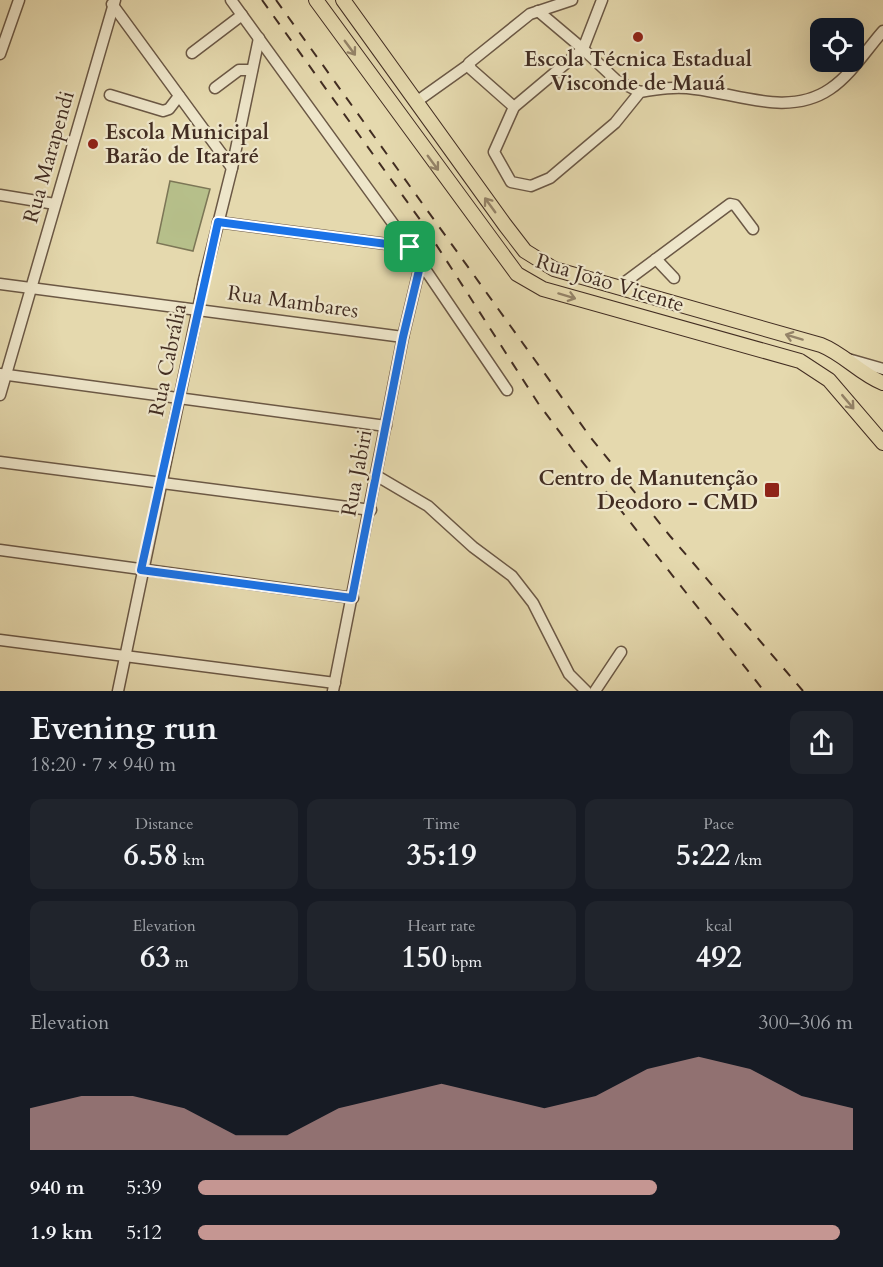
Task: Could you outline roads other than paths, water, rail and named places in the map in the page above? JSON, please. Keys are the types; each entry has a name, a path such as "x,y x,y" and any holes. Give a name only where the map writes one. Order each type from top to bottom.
{"main road":[{"name":"Rua João Vicente","path":"316,0 507,264 528,283 800,361 829,380 883,443"},
{"name":"Rua João Vicente","path":"343,0 354,7 416,102 504,225 525,252 543,265 613,287 806,340 848,359 872,377 883,382"},
{"path":"399,115 416,102"},
{"path":"484,233 504,225"},
{"path":"603,306 613,287"}],"street":[{"path":"0,54 19,0"},
{"path":"231,0 421,262 507,390"},
{"path":"416,102 468,65 471,60 520,20 538,11 572,0"},
{"path":"602,0 586,34 583,49 514,107 496,144 494,155 512,182 531,186 550,178 615,123 639,92"},
{"path":"113,2 232,168"},
{"name":"Rua Marapendi","path":"0,395 3,374 32,289 113,2"},
{"path":"538,11 616,80 639,92 693,88 744,100 771,102 818,97 840,80 883,31"},
{"path":"192,53 242,15"},
{"name":"Rua Cabrália","path":"118,691 141,570 259,38"},
{"path":"468,65 514,107"},
{"path":"215,88 239,70 252,70"},
{"path":"110,95 163,111 169,109 179,96"},
{"path":"0,195 55,204"},
{"path":"613,287 656,259 730,204 735,205 753,229"},
{"path":"218,222 410,247"},
{"path":"656,259 674,278"},
{"name":"Rua Jabiri","path":"334,687 403,337 421,262"},
{"name":"Rua Mambares","path":"0,284 403,337"},
{"path":"848,359 883,369"},
{"path":"3,374 386,426"},
{"path":"0,462 370,510"},
{"path":"377,476 428,506 473,547 512,576 533,603 565,668 586,691"},
{"path":"0,550 352,598"},
{"path":"0,639 334,687"},
{"path":"595,691 621,652"}],"railway":[{"path":"262,0 421,221 538,403 764,691"},
{"path":"276,0 591,438 670,536 803,691"}],"place":[{"name":"Escola Técnica Estadual Visconde de Mauá","path":"638,37"},
{"name":"Escola Municipal Barão de Itararé","path":"93,144"},
{"name":"Centro de Manutenção Deodoro - CMD","path":"772,490"}]}
